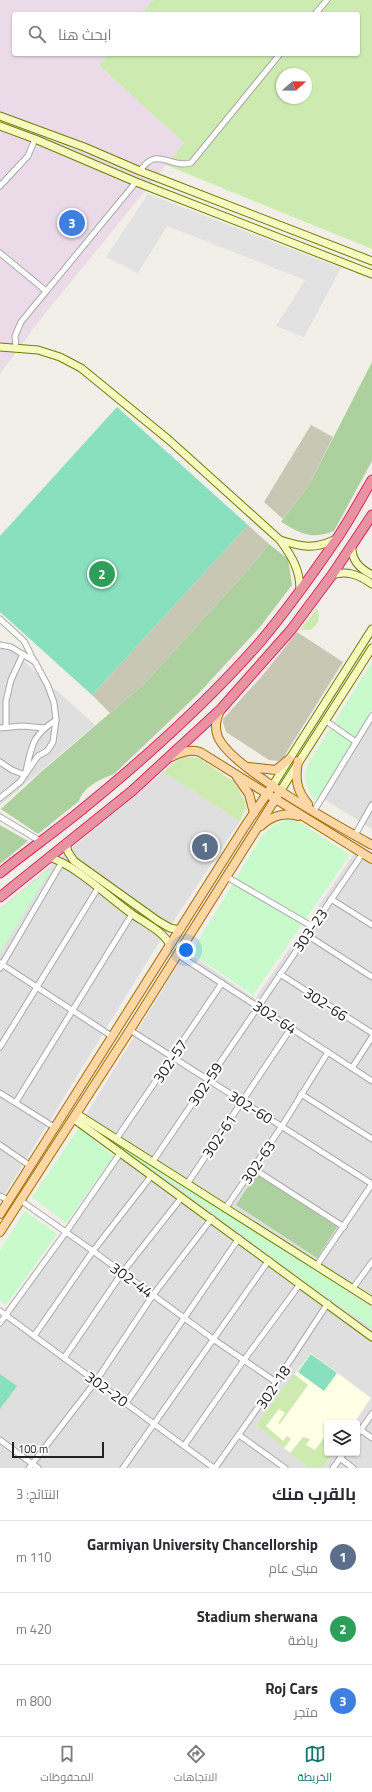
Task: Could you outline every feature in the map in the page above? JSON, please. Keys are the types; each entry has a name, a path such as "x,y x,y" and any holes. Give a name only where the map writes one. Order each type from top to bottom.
{"highway":[{"path":"0,873 101,793 196,710 260,642 300,590 336,539 372,480"},
{"path":"0,897 170,757 221,709 282,641 332,575 372,515"},
{"path":"101,793 112,806"}],"main road":[{"path":"0,116 84,147 140,171 372,261"},
{"path":"0,126 35,138 136,182 372,274"},
{"path":"136,182 140,171"},
{"path":"0,347 38,350 55,355 71,362 90,374 169,440 280,540 296,566 300,580 300,590"},
{"path":"280,540 309,547 325,545 336,539"},
{"path":"352,544 352,551 356,562 360,568 372,575"},
{"path":"332,575 348,573 356,575 372,584"},
{"path":"0,1214 372,628"},
{"path":"0,1232 130,1030 298,761 326,721 372,648"},
{"path":"221,709 216,723 218,738 234,756 273,786 372,845"},
{"path":"170,757 184,751 195,750 372,859"},
{"path":"246,766 276,770 289,759"},
{"path":"298,761 296,784 302,797 314,811"},
{"path":"234,773 249,794 254,813"},
{"path":"255,832 264,823 279,815 293,814 306,818"},
{"path":"66,843 71,864 98,888 164,936 170,945"},
{"path":"49,857 71,864 158,921 170,928 180,930"},
{"path":"153,928 158,921"},
{"path":"164,957 170,957 173,961"},
{"path":"75,1116 96,1129 117,1138 225,1209 317,1265 372,1301"},
{"path":"96,1129 121,1152 372,1336"},
{"path":"363,1330 372,1332"}],"street":[{"path":"317,12 327,0"},
{"path":"140,171 144,164 152,160 168,159 176,164 191,164 278,56"},
{"path":"0,186 28,156 35,138"},
{"path":"16,348 15,336 17,328 136,182"},
{"path":"0,253 46,291"},
{"path":"0,619 24,641 52,697 56,720 53,742 47,751 38,756 20,782 0,798"},
{"path":"0,645 11,647 35,662"},
{"path":"6,727 6,702 11,680 23,654"},
{"path":"314,811 372,716"},
{"path":"25,775 31,749 36,736 56,720"},
{"path":"326,721 356,742"},
{"path":"0,728 22,726 45,728"},
{"path":"0,762 12,770 25,775"},
{"path":"355,835 372,806"},
{"path":"0,816 40,841"},
{"name":"303-23","path":"257,1006 363,853"},
{"path":"62,862 1,965 113,1037"},
{"path":"227,876 312,926"},
{"path":"0,1047 38,988 98,888"},
{"path":"331,899 372,925"},
{"path":"16,1102 132,914"},
{"path":"307,935 372,977"},
{"name":"302-64","path":"177,954 372,1081"},
{"name":"302-66","path":"280,974 372,1033"},
{"name":"302-57","path":"117,1138 222,983"},
{"name":"302-59","path":"152,1161 257,1006"},
{"name":"302-61","path":"186,1184 291,1028"},
{"name":"302-60","path":"130,1030 372,1184"},
{"path":"352,1068 372,1037"},
{"name":"302-63","path":"225,1209 254,1169 328,1052"},
{"path":"0,1093 54,1127"},
{"path":"301,1094 372,1139"},
{"path":"0,1145 30,1166"},
{"path":"0,1323 66,1232 121,1152"},
{"path":"254,1169 344,1227"},
{"path":"34,1336 93,1251 152,1175"},
{"path":"317,1265 372,1184"},
{"path":"0,1196 8,1200"},
{"path":"64,1358 122,1273 182,1197"},
{"name":"302-44","path":"20,1200 93,1251 213,1339 276,1382"},
{"path":"31,1466 96,1381 153,1295 212,1218"},
{"path":"126,1403 183,1317 239,1238"},
{"path":"123,1468 269,1260"},
{"path":"353,1288 372,1262"},
{"path":"184,1446 244,1360 300,1284"},
{"name":"302-18","path":"214,1468 276,1382 328,1303"},
{"name":"302-20","path":"0,1311 214,1468"},
{"path":"372,1414 360,1430 372,1438"},
{"path":"239,1435 285,1468"},
{"path":"1,1443 31,1466 38,1468"},
{"path":"333,1468 340,1458 353,1468"}],"shaded area":[{"path":"0,0 153,0 143,12 12,12 12,56 106,56 99,65 184,143 39,321 0,374"},
{"path":"148,194 341,268 304,337 276,326 305,280 167,226 138,273 106,257"},
{"path":"311,425 333,437 309,485 283,519 264,502"},
{"path":"248,525 269,544 249,569 144,684 110,713 92,695"},
{"path":"297,632 343,662 283,758 278,761 269,760 226,732 223,719 262,676"},
{"path":"0,640 95,725 0,805"},
{"path":"372,715 372,829 324,799"},
{"path":"163,772 240,821 153,952 0,1202 0,908"},
{"path":"356,851 372,862 372,1468 0,1468 0,1320 128,1141 86,1115 186,951 255,999"},
{"path":"311,1353 371,1398 356,1420 324,1420 324,1456 331,1456 322,1468 309,1468 256,1425"}],"green space":[{"path":"153,0 372,0 372,249 166,165 184,143 99,65 106,56 360,56 360,12 143,12"},
{"path":"372,362 372,461 334,531 326,534 313,535 295,530 281,522 309,485"},
{"path":"117,407 248,525 92,695 0,612 0,536"},
{"path":"269,544 288,559 292,585 260,627 198,694 114,774 89,787 81,796 79,801 38,834 1,809 41,772 144,684 249,569"},
{"path":"317,608 319,618 315,626 310,630 300,630"},
{"path":"372,662 372,710 316,801 308,789 305,775 307,766"},
{"path":"186,756 199,758 234,782 245,801 246,808 240,821 163,772 176,761"},
{"path":"287,820 298,821 350,855 253,995 191,953 263,834 274,825"},
{"path":"0,825 28,841 0,864"},
{"path":"53,866 1,951 0,909"},
{"path":"79,1128 114,1156 66,1223 32,1197"},
{"path":"116,1141 319,1271 372,1308 372,1328 316,1290 176,1186 114,1144"},
{"path":"256,1174 337,1227 317,1258 236,1205"},
{"path":"25,1211 57,1234 6,1305 0,1300 0,1250"},
{"path":"311,1354 337,1373 324,1391 298,1372"},
{"path":"0,1374 17,1386 0,1409"},
{"path":"294,1374 308,1385 280,1424 278,1423 285,1413 279,1409 266,1426 283,1441 287,1436 291,1439 284,1448 256,1425"},
{"path":"303,1437 310,1439 306,1445 315,1450 324,1437 324,1456 331,1456 322,1468 309,1468 290,1453"}],"place":[{"name":"Roj Cars","path":"72,223"},
{"name":"Stadium sherwana","path":"102,574"},
{"name":"Garmiyan University Chancellorship","path":"205,847"}]}
